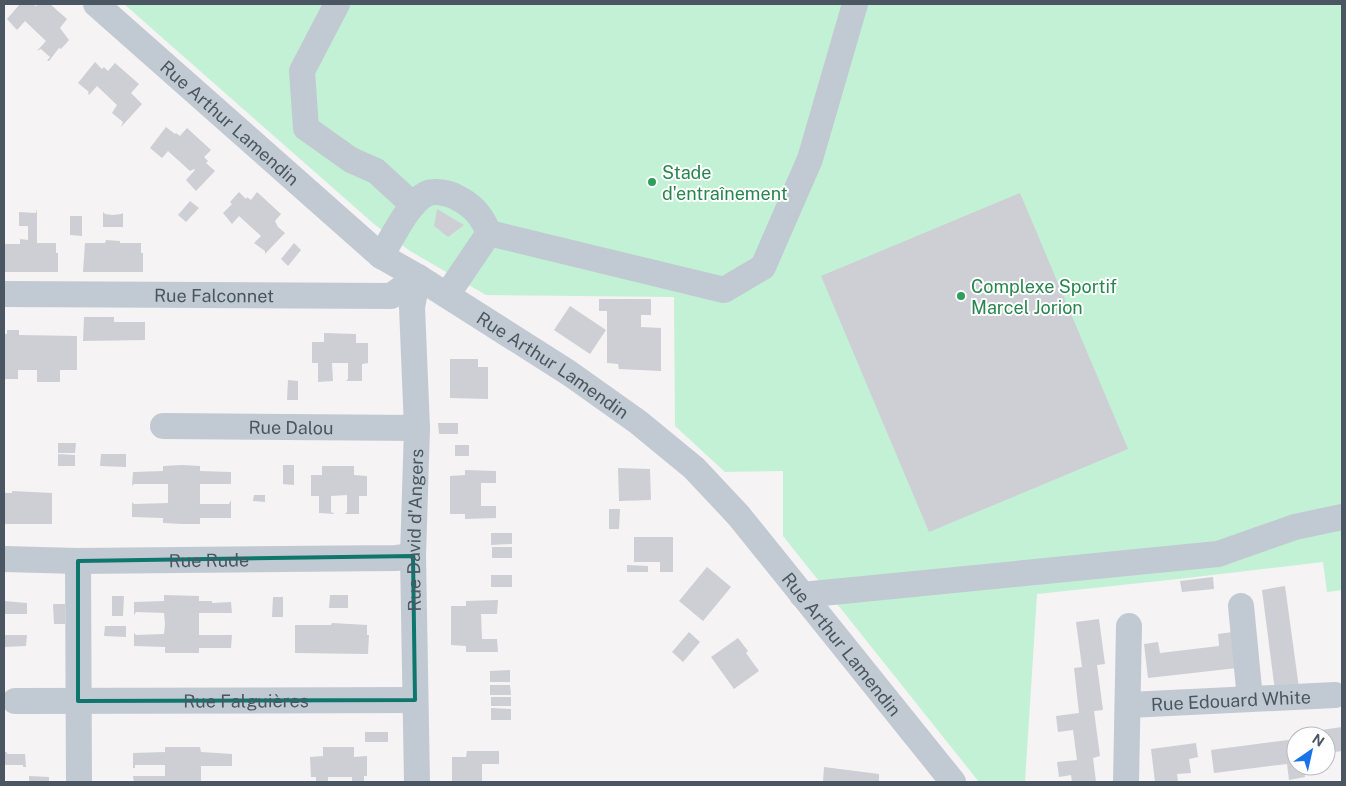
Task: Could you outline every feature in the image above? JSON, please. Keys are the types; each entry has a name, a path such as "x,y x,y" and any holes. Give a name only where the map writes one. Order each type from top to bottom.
{"street":[{"name":"Rue Arthur Lamendin","path":"96,4 381,256 447,295 569,373 638,422 694,468 740,516 953,782"},
{"path":"337,4 302,71 306,128 352,160 376,171 413,205"},
{"path":"489,233 724,290 763,267 810,159 855,4"},
{"path":"381,256 413,205 428,193 449,193 466,202 482,216 489,233"},
{"path":"447,295 489,233"},
{"name":"Rue Falconnet","path":"4,294 391,296 418,277"},
{"name":"Rue David d'Angers","path":"418,277 412,307 417,428 413,556 418,782"},
{"name":"Rue Dalou","path":"163,426 417,428"},
{"path":"802,595 1218,554 1295,527 1342,517"},
{"name":"Rue Rude","path":"4,559 78,561 396,558 413,556"},
{"path":"78,561 79,782"},
{"path":"1241,606 1250,699"},
{"path":"1126,782 1129,626"},
{"name":"Rue Edouard White","path":"1128,705 1335,695"},
{"name":"Rue Falguières","path":"15,702 415,700"}],"highlighted area":[{"path":"413,556 415,700 78,701 78,561"}],"green space":[{"name":"Complexe Sportif Marcel Jorion","path":"124,4 1342,4 1342,590 1327,592 1323,562 1037,594 1025,782 979,782 783,536 783,471 725,472 675,426 674,297 486,295 410,251 374,224"}],"building":[{"path":"20,4 36,6 38,4 50,4 67,19 60,28 69,40 61,49 59,48 49,61 47,61 50,57 41,49 37,51 46,41 25,21 17,30 7,19"},
{"path":"95,62 102,69 104,67 108,71 115,63 139,84 131,93 142,104 121,127 123,122 112,113 117,105 97,86 89,95 89,92 78,83"},
{"path":"166,127 180,136 187,128 211,150 204,157 208,161 206,163 215,171 196,191 186,180 194,169 190,171 168,151 162,158 150,148"},
{"path":"239,192 246,199 247,197 251,200 257,192 281,214 275,221 278,227 285,233 265,254 265,251 254,243 261,236 239,216 232,224 223,213 232,204 230,202"},
{"path":"1020,193 1128,449 929,532 821,276"},
{"path":"190,201 199,208 186,222 178,215"},
{"path":"37,209 37,243 56,243 58,272 4,272 4,244 20,244 20,239 28,240 28,226 19,226 19,212 36,213"},
{"path":"437,209 464,225 448,237 434,226"},
{"path":"103,212 113,215 123,213 123,227 103,227"},
{"path":"70,216 82,216 82,236 70,235"},
{"path":"106,240 120,241 120,243 141,243 143,272 83,272 85,243 105,243"},
{"path":"294,243 301,250 288,266 281,259"},
{"path":"599,299 651,299 651,315 641,315 641,327 661,328 661,371 619,369 618,364 607,363 607,311 599,311"},
{"path":"570,306 606,330 590,354 554,330"},
{"path":"84,317 114,317 114,322 145,322 145,340 83,341"},
{"path":"7,330 19,330 19,335 77,336 77,370 60,370 60,382 37,382 37,370 18,370 18,379 4,379 4,334 7,334"},
{"path":"324,333 356,334 356,343 368,343 368,363 362,364 362,381 346,381 348,379 348,363 332,363 333,381 318,382 318,363 312,363 312,342 324,342"},
{"path":"450,359 478,359 478,367 488,367 488,399 450,398"},
{"path":"288,380 298,381 298,400 287,400"},
{"path":"438,423 458,423 458,434 439,434"},
{"path":"58,443 76,443 75,453 58,453"},
{"path":"455,445 469,445 469,456 455,456"},
{"path":"58,454 75,455 75,466 58,466"},
{"path":"101,454 126,454 126,467 100,466"},
{"path":"283,465 294,465 294,485 283,484"},
{"path":"163,466 200,466 200,471 231,472 231,484 200,484 200,504 229,504 231,500 231,518 200,518 200,524 182,524 163,523 163,518 132,517 132,502 134,504 168,503 168,484 134,484 132,486 133,472 163,471"},
{"path":"322,466 354,466 354,475 367,476 367,496 359,496 359,514 345,514 347,512 347,495 331,496 331,512 335,514 319,513 319,496 311,496 311,475 322,475"},
{"path":"618,468 650,469 651,500 619,501"},
{"path":"465,470 496,471 496,483 481,483 481,506 496,506 496,518 465,519 465,514 450,514 450,476 465,475"},
{"path":"12,491 52,493 52,524 4,524 4,493 12,493"},
{"path":"254,495 265,495 265,502 253,501"},
{"path":"609,509 620,509 619,529 609,529"},
{"path":"491,533 512,533 512,544 491,545"},
{"path":"634,537 673,537 673,572 660,572 660,562 634,562"},
{"path":"492,547 512,547 512,558 492,558"},
{"path":"627,565 648,566 648,572 627,572"},
{"path":"707,567 731,587 703,621 679,601"},
{"path":"491,575 512,575 512,587 491,587"},
{"path":"1213,577 1214,589 1182,592 1180,581"},
{"path":"1285,586 1299,688 1275,691 1262,590"},
{"path":"164,595 199,596 199,601 212,601 212,603 231,602 232,613 199,613 199,635 232,635 231,648 199,648 199,653 165,653 165,647 134,646 134,633 136,635 164,634 165,624 164,613 136,612 134,615 134,602 164,601"},
{"path":"330,595 348,595 348,608 329,608"},
{"path":"112,596 124,596 123,616 112,616"},
{"path":"273,597 283,597 283,617 272,617"},
{"path":"498,600 497,614 481,614 482,639 497,639 498,652 466,652 466,646 451,645 451,606 466,606 466,601"},
{"path":"4,601 27,603 27,614 4,614"},
{"path":"53,604 65,604 65,624 54,624"},
{"path":"1099,619 1105,664 1097,665 1103,710 1094,711 1100,756 1093,758 1096,782 1072,782 1071,775 1059,777 1057,762 1077,760 1073,730 1058,732 1056,716 1079,713 1074,668 1082,667 1076,622"},
{"path":"332,623 367,625 367,635 369,635 368,654 295,653 295,625 331,625"},
{"path":"105,626 126,626 126,637 104,636"},
{"path":"689,632 700,642 683,662 672,652"},
{"path":"1233,632 1237,668 1148,678 1144,644 1158,642 1160,653 1219,646 1218,634"},
{"path":"4,635 27,635 26,646 4,647"},
{"path":"738,638 759,671 734,689 711,657"},
{"path":"510,670 510,682 490,682 490,671"},
{"path":"490,685 510,685 511,695 490,695"},
{"path":"491,697 511,697 511,706 491,706"},
{"path":"491,708 511,709 511,720 491,720"},
{"path":"1342,727 1342,751 1336,752 1336,728"},
{"path":"365,732 388,732 388,742 365,742"},
{"path":"1286,740 1286,764 1214,773 1211,750"},
{"path":"1196,743 1198,757 1189,759 1191,773 1177,774 1178,782 1155,782 1151,749"},
{"path":"165,747 200,747 201,752 232,754 232,766 201,766 201,782 134,782 133,776 165,776 165,765 135,765 135,768 133,768 133,753 165,752"},
{"path":"323,747 354,747 354,757 367,756 367,776 364,776 364,782 352,782 352,777 328,777 328,782 316,782 316,777 311,777 310,757 323,756"},
{"path":"467,751 499,751 499,764 482,764 482,782 452,782 452,757 466,757"},
{"path":"4,752 7,752 7,754 25,754 26,767 23,767 23,765 4,765"},
{"path":"824,767 879,774 879,782 823,782"},
{"path":"29,776 49,777 49,782 29,782"},
{"path":"1288,776 1305,776 1305,777 1289,780"}],"place":[{"name":"Stade d'entraînement","path":"652,182"},
{"name":"Complexe Sportif Marcel Jorion","path":"961,296"}]}
